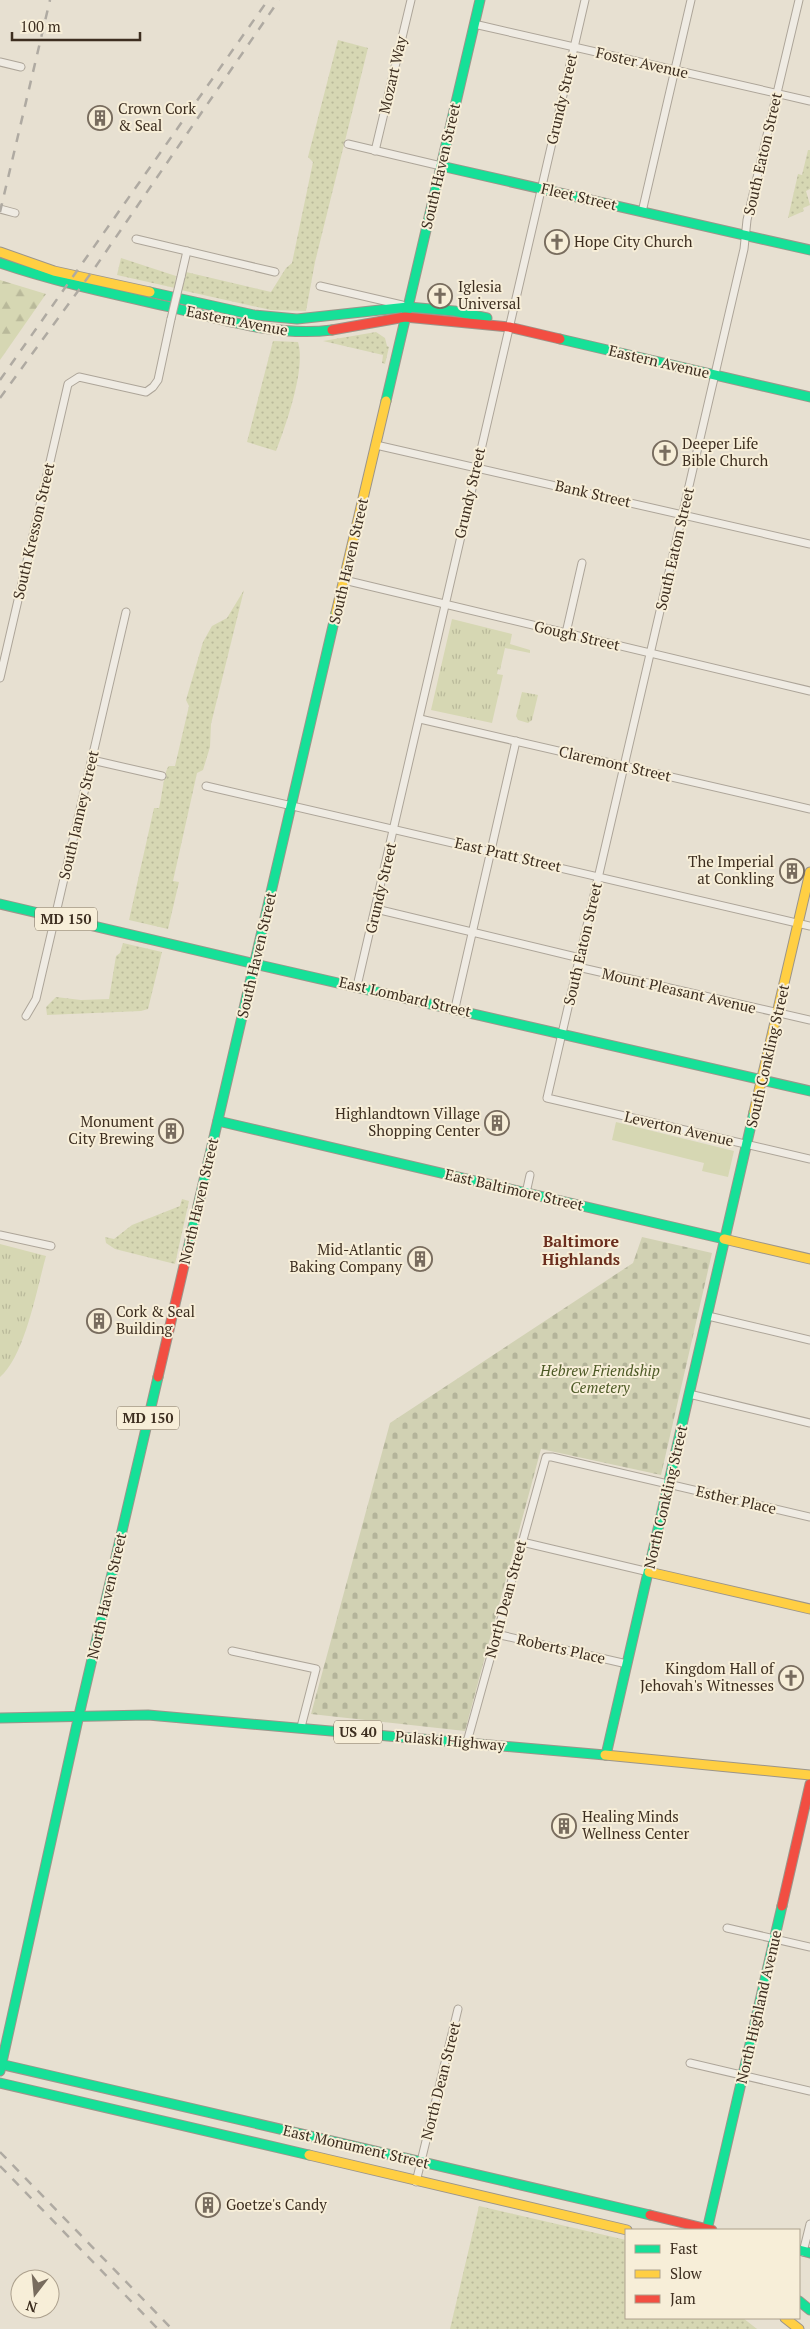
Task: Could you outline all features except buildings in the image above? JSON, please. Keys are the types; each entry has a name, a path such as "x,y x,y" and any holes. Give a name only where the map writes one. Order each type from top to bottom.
{"main road":[{"name":"South Haven Street","path":"218,1121 480,0"},
{"name":"Fleet Street","path":"441,166 810,250"},
{"name":"Eastern Avenue","path":"0,252 54,271 254,315 297,320 408,306 454,311 485,318 509,327"},
{"name":"Eastern Avenue","path":"0,263 50,280 264,329 286,332 315,332 405,317 509,327 810,398"},
{"name":"South Conkling Street","path":"725,1240 810,872"},
{"name":"East Lombard Street","path":"0,904 810,1091"},
{"name":"East Baltimore Street","path":"218,1121 810,1259"},
{"name":"North Haven Street","path":"1,2066 79,1715 218,1121"},
{"name":"North Conkling Street","path":"606,1755 725,1240"},
{"path":"649,1572 810,1609"},
{"name":"Pulaski Highway","path":"0,1718 148,1715 302,1727 810,1775"},
{"name":"North Highland Avenue","path":"709,2229 810,1784"},
{"name":"East Monument Street","path":"1,2066 705,2229"},
{"name":"East Monument Street","path":"0,2084 625,2230"},
{"path":"800,2302 810,2310"},
{"path":"786,2319 799,2329"}],"street":[{"name":"Mozart Way","path":"375,151 411,0"},
{"name":"Grundy Street","path":"357,986 585,0"},
{"path":"642,212 692,0"},
{"name":"South Eaton Street","path":"547,1098 715,375 746,236 747,220 799,0"},
{"name":"Foster Avenue","path":"474,24 810,102"},
{"path":"0,62 21,67"},
{"name":"Fleet Street","path":"348,144 441,166"},
{"path":"0,209 15,213"},
{"path":"136,239 275,272"},
{"name":"South Kresson Street","path":"0,678 68,384 79,377 146,392 153,387 158,380 187,251"},
{"name":"Eastern Avenue","path":"320,286 408,306"},
{"name":"Bank Street","path":"376,445 810,544"},
{"path":"566,633 582,563"},
{"name":"Gough Street","path":"344,580 810,691"},
{"name":"South Janney Street","path":"26,1016 36,999 126,612"},
{"name":"Claremont Street","path":"420,719 810,809"},
{"path":"455,1008 516,741"},
{"path":"92,760 162,776"},
{"name":"East Pratt Street","path":"206,786 810,926"},
{"path":"376,909 580,958"},
{"name":"Mount Pleasant Avenue","path":"578,967 810,1020"},
{"name":"Leverton Avenue","path":"547,1098 810,1159"},
{"path":"526,1193 530,1175"},
{"path":"0,1235 51,1246"},
{"path":"708,1316 810,1340"},
{"path":"690,1394 810,1424"},
{"name":"Esther Place","path":"546,1457 810,1517"},
{"name":"North Dean Street","path":"467,1742 546,1457"},
{"path":"522,1542 649,1572"},
{"name":"Roberts Place","path":"496,1634 626,1664"},
{"path":"232,1651 316,1668 302,1727"},
{"path":"727,1928 810,1947"},
{"name":"North Dean Street","path":"416,2182 458,2009"},
{"path":"690,2063 810,2091"},
{"path":"804,2252 810,2224"}],"green space":[{"path":"338,40 368,48 315,262 306,311 271,310 181,290 186,272 271,292 286,268 292,263 313,162 308,157"},
{"path":"808,150 810,150 810,189 806,191 810,205 803,208 804,211 788,218 798,174 802,175"},
{"path":"121,258 176,276 175,288 117,275"},
{"path":"0,280 46,294 0,360"},
{"path":"376,332 385,338 389,347 385,364 382,363 383,355 323,341"},
{"path":"273,341 298,342 300,353 294,396 276,451 247,442"},
{"path":"244,590 211,724 210,747 203,770 197,773 173,881 179,882 168,929 129,920 154,808 159,808 167,769 169,766 175,766 189,706 186,700 203,642 212,626 227,618"},
{"path":"452,619 512,634 510,644 530,650 530,653 505,648 500,670 498,669 497,674 503,675 492,723 431,710"},
{"path":"522,692 538,695 532,720 528,723 518,720 516,716"},
{"path":"123,943 162,952 148,1009 141,1011 47,1015 46,1007 56,997 81,1000 109,999 116,956 120,953"},
{"path":"616,1122 734,1151 728,1177 702,1171 704,1163 612,1140"},
{"path":"182,1199 189,1201 175,1264 115,1249 106,1243 105,1237 114,1239 132,1225 180,1206"},
{"name":"Hebrew Friendship Cemetery","path":"642,1237 712,1253 661,1475 541,1449 465,1731 311,1714 390,1423 633,1263"},
{"path":"0,1244 46,1256 23,1338 9,1367 0,1377"},
{"path":"479,2206 625,2240 625,2319 744,2319 757,2329 450,2329"}],"railway":[{"path":"0,212 50,0"},
{"path":"0,380 268,0"},
{"path":"0,398 94,269 279,0"},
{"path":"0,2152 172,2329"},
{"path":"0,2166 158,2329"}],"traffic: fast":[{"path":"408,307 480,0"},
{"path":"441,166 810,250"},
{"path":"0,263 42,276 230,322 291,331 332,330"},
{"path":"150,292 254,315 297,319 408,307 454,311 487,318"},
{"path":"386,401 408,307"},
{"path":"560,339 810,397"},
{"path":"187,1253 336,613"},
{"path":"0,904 255,964"},
{"path":"255,964 810,1091"},
{"path":"606,1755 754,1112"},
{"path":"218,1121 724,1239"},
{"path":"79,1715 158,1377"},
{"path":"0,2071 79,1715"},
{"path":"0,1718 148,1715 605,1755"},
{"path":"707,2229 782,1906"},
{"path":"0,2064 650,2215"},
{"path":"0,2083 309,2155"},
{"path":"800,2250 810,2253"},
{"path":"800,2302 810,2310"}],"traffic: slow":[{"path":"0,252 54,271 150,292"},
{"path":"336,613 386,401"},
{"path":"754,1112 810,872"},
{"path":"724,1239 810,1259"},
{"path":"649,1572 810,1609"},
{"path":"605,1755 810,1775"},
{"path":"309,2155 625,2230"},
{"path":"786,2319 799,2329"}],"traffic: jam":[{"path":"332,330 405,317 509,327 560,339"},
{"path":"158,1377 187,1253"},
{"path":"782,1906 810,1784"},
{"path":"650,2215 708,2229"}],"place":[{"name":"Crown Cork & Seal","path":"100,118"},
{"name":"Hope City Church","path":"557,242"},
{"name":"Iglesia Universal","path":"440,296"},
{"name":"Deeper Life Bible Church","path":"665,453"},
{"name":"The Imperial at Conkling","path":"792,871"},
{"name":"Highlandtown Village Shopping Center","path":"497,1123"},
{"name":"Monument City Brewing","path":"171,1131"},
{"name":"Mid-Atlantic Baking Company","path":"420,1259"},
{"name":"Cork & Seal Building","path":"99,1321"},
{"name":"Kingdom Hall of Jehovah's Witnesses","path":"791,1678"},
{"name":"Healing Minds Wellness Center","path":"564,1826"},
{"name":"Goetze's Candy","path":"208,2205"}],"district":[{"name":"Baltimore Highlands","path":"581,1250"}]}
